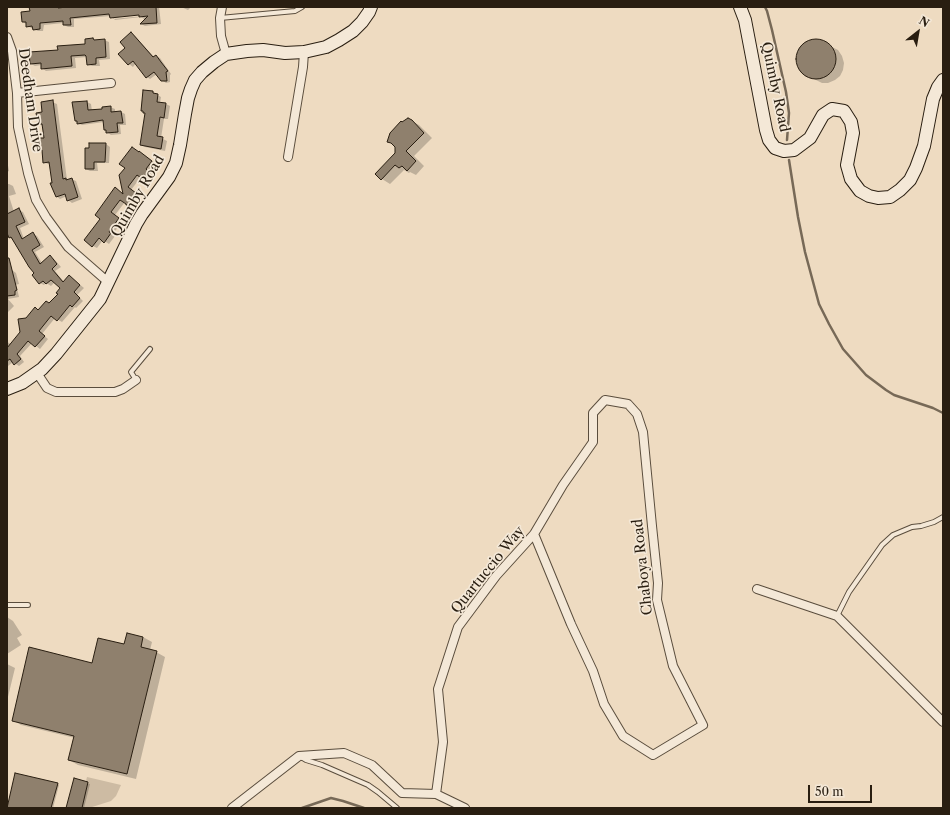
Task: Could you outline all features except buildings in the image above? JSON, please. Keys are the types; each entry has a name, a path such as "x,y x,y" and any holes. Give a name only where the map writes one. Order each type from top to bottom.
{"street":[{"path":"222,7 220,18 221,36 226,54"},
{"name":"Quimby Road","path":"7,389 22,383 37,373 56,354 100,299 136,224 169,177 176,163 188,98 195,80 202,72 226,54 263,50 285,53 304,52 326,47 353,31 362,22 371,7"},
{"name":"Quimby Road","path":"740,7 746,20 769,140 775,148 784,151 794,150 810,138 824,115 832,109 844,111 851,122 853,133 848,165 851,179 860,191 869,196 878,198 890,197 910,180 924,146 933,99 943,80"},
{"name":"Deedham Drive","path":"7,37 12,52 17,93 18,127 28,173 36,200 68,247 108,282"},
{"path":"288,157 303,67 304,52"},
{"path":"17,93 112,83"},
{"path":"37,373 47,388 56,392 115,392 123,389 136,380"},
{"name":"Chaboya Road","path":"534,534 571,624 593,671 604,704 623,736 653,755 703,725 673,666 657,600 658,583 643,432 637,414 628,404 605,400 593,413 593,442 563,485"},
{"name":"Quartuccio Way","path":"436,794 443,742 438,689 458,627 496,576 534,534 563,485"},
{"path":"757,589 837,616 943,722 943,726"},
{"path":"232,808 299,756 344,753 372,765 402,793 436,794 465,808"}],"lane":[{"path":"220,18 296,11 302,7"},
{"path":"136,380 131,372 150,349"},
{"path":"837,616 849,592 882,545 893,535 912,527 934,522 943,517"},
{"path":"7,605 28,605"},
{"path":"299,756 368,785 397,808"}],"shaded area":[{"path":"87,777 121,785 116,796 111,801 89,808 79,808"}],"waterway":[{"path":"765,7 772,30 786,92 789,113 787,140"},
{"path":"789,160 805,252 819,304 843,349 866,375 886,390 894,395 933,408 943,413"},
{"path":"302,808 331,798 364,808"}]}
